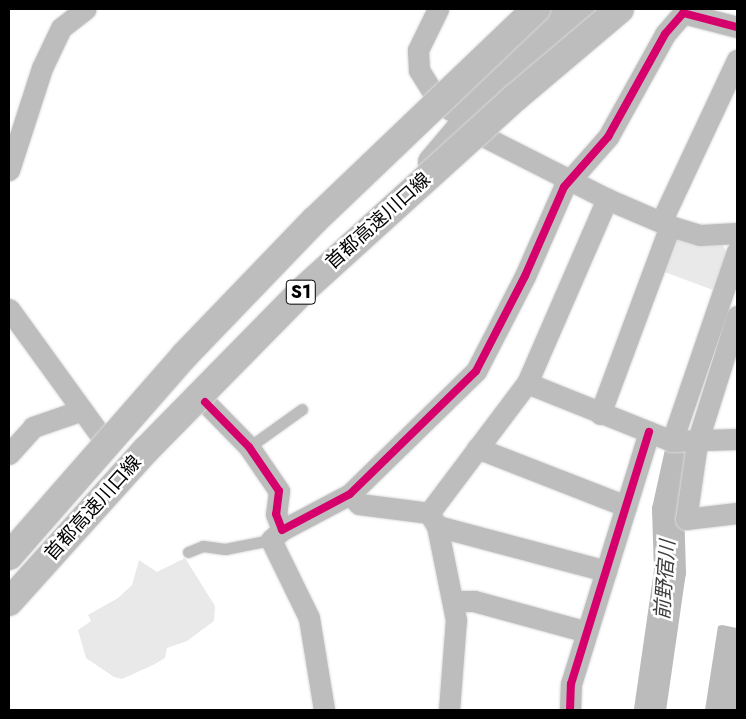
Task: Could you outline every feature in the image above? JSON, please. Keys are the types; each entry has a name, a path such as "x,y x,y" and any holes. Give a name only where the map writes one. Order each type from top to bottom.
{"highway":[{"path":"308,216 434,123 562,9"},
{"path":"349,259 459,130 544,26 594,9"},
{"name":"首都高速川口線","path":"9,602 146,450 301,292 516,97 620,9"},
{"name":"首都高速川口線","path":"9,556 184,356 421,116 544,26"}],"street":[{"path":"9,170 49,52 61,28 85,9"},
{"path":"432,91 419,70 418,50 438,9"},
{"path":"276,535 350,494 476,371 525,276 564,187 572,181 608,137 665,34 683,13 737,27"},
{"path":"600,414 666,224 737,60"},
{"path":"483,136 607,199 666,224 700,235 737,233"},
{"path":"449,710 456,620 454,601 433,520 477,448 527,383 607,199"},
{"path":"672,441 737,251"},
{"path":"9,309 103,439"},
{"path":"737,316 729,372 697,443 686,519 737,513"},
{"path":"527,383 600,414 672,441 697,443 737,439"},
{"path":"204,402 249,447 279,491 276,535 309,618 324,710"},
{"path":"9,454 34,427 82,410"},
{"path":"570,710 571,684 649,432"},
{"path":"477,448 626,506"},
{"path":"350,494 359,504 433,520 606,571"},
{"path":"454,601 474,601 587,632"}],"lane":[{"path":"249,447 302,409"},
{"path":"188,552 203,546 225,549 276,535"}],"shaded area":[{"path":"678,238 721,243 728,253 713,290 659,270 670,242"},
{"path":"185,558 215,606 214,621 187,641 167,648 165,658 122,679 114,677 86,658 78,630 91,621 88,615 118,598 132,585 139,560 157,572"},
{"path":"718,626 737,628 737,710 705,710"}],"waterway":[{"name":"前野宿川","path":"650,710 670,572 668,510 681,451"}],"cycle path":[{"path":"205,402 249,447 279,491 276,514 282,530 350,494 476,371 525,276 564,187 608,137 665,34 683,13 737,27"},
{"path":"570,710 571,684 649,432"}]}
